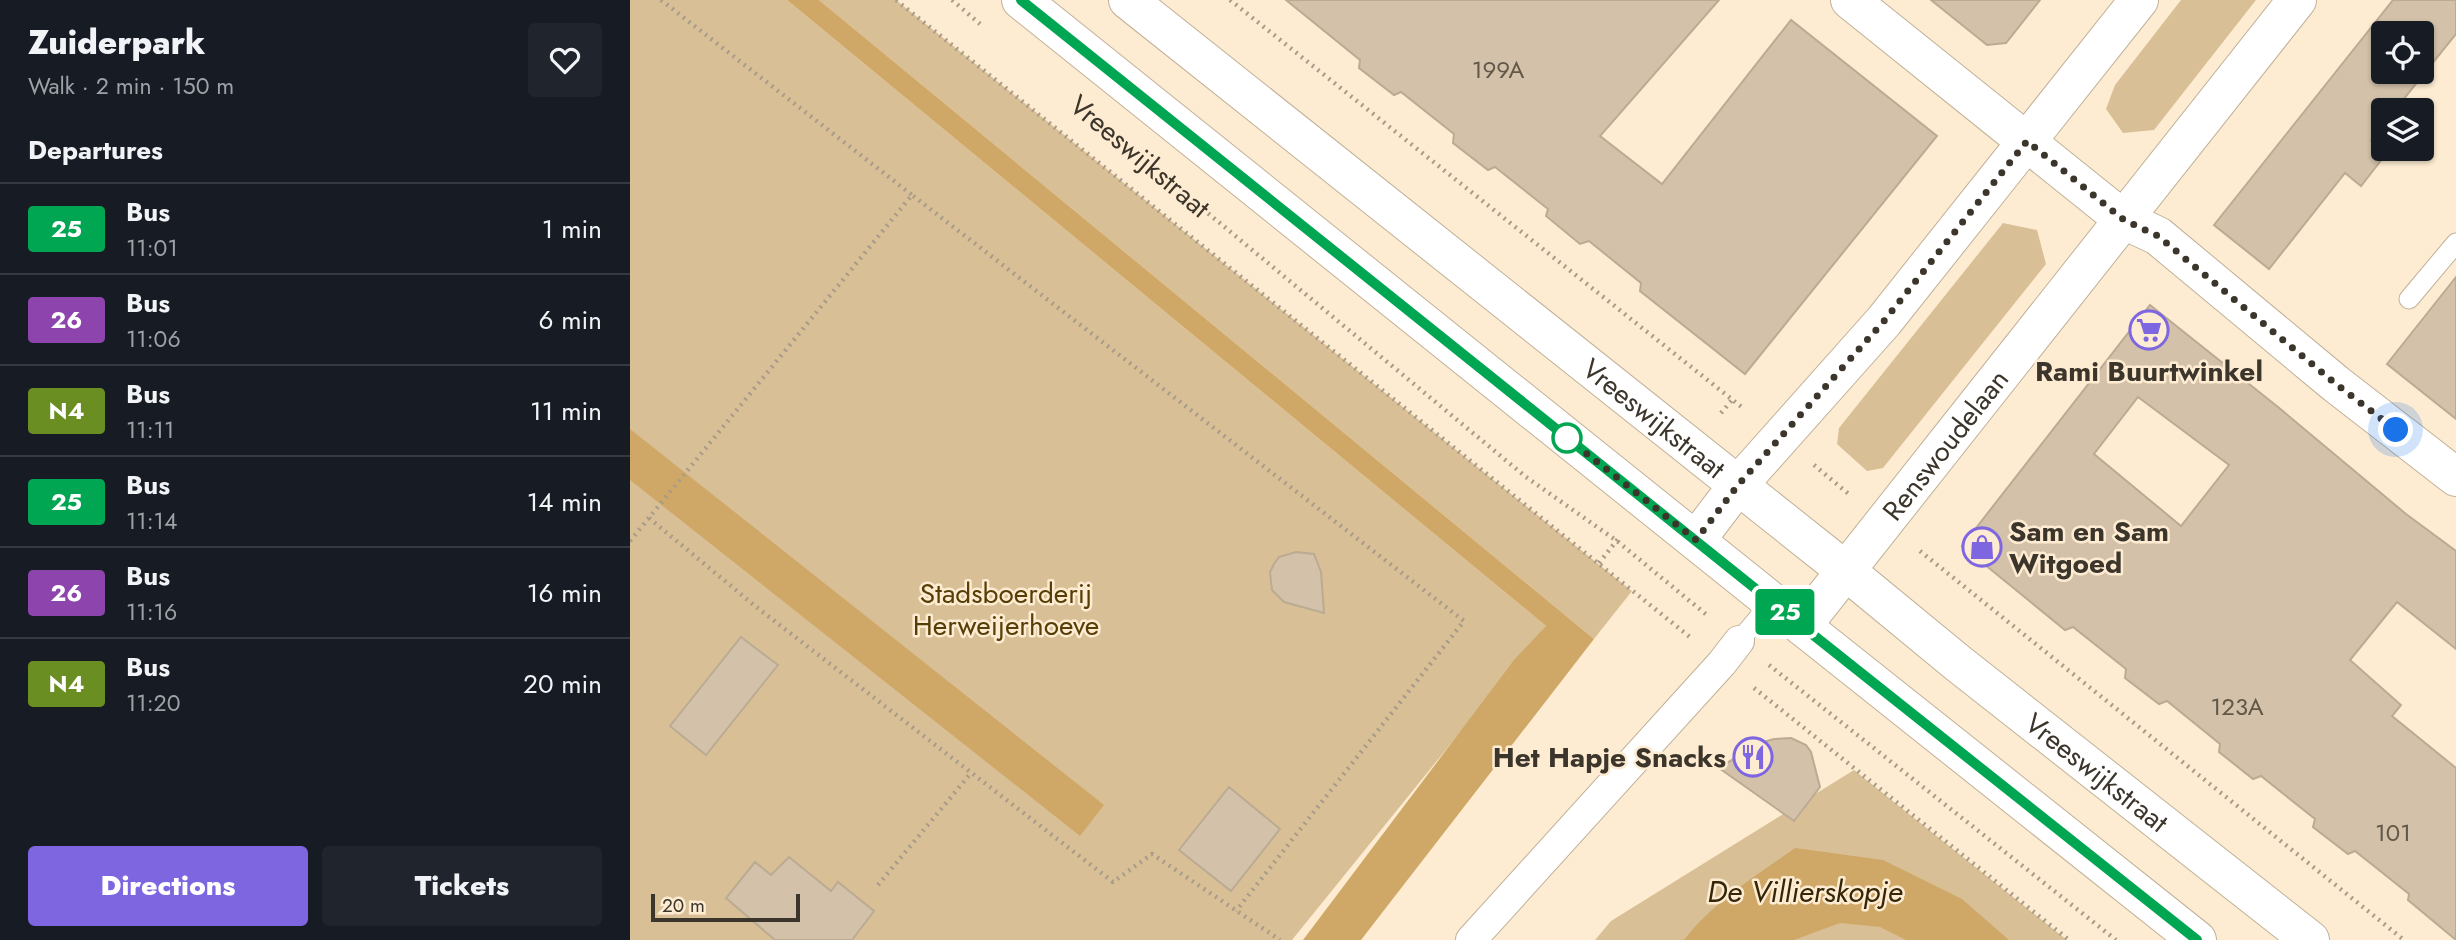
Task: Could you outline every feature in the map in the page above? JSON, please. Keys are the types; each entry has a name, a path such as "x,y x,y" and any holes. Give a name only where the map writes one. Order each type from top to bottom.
{"main road":[{"name":"Vreeswijkstraat","path":"1021,0 2197,940"},
{"name":"Vreeswijkstraat","path":"1128,0 1846,571 1959,664 2310,940"},
{"path":"1850,0 2124,220 2158,236 2336,384 2456,477"},
{"path":"1696,540 1738,485 1884,321 2138,0"},
{"name":"Renswoudelaan","path":"1802,626 2297,0"}],"street":[{"path":"1471,940 1731,652"}],"lane":[{"path":"2409,299 2456,243"},
{"path":"1731,652 1772,602"}],"path":[{"path":"661,0 1464,621 1236,911"},
{"path":"896,0 1731,652 2068,940"},
{"path":"951,0 984,26"},
{"name":"Vreeswijkstraat","path":"1185,194 1526,477 1617,541 1731,652 2116,940"},
{"path":"630,541 912,195"},
{"path":"649,518 755,606 1114,882 1152,854 1280,940"},
{"path":"878,885 971,773"}],"green space":[{"name":"Stadsboerderij Herweijerhoeve","path":"630,0 787,0 1546,626 1292,940 630,940"},
{"path":"819,0 896,0 1632,591 1594,639"},
{"path":"2181,0 2256,0 2154,130 2123,133 2106,109 2115,85"},
{"path":"2003,223 2037,230 2046,264 1883,468 1867,471 1837,444 1839,428"},
{"path":"1854,770 2067,940 1595,940 1611,921"}],"water":[{"path":"787,0 819,0 1594,639 1361,940 1303,940 1514,660 1546,626"},
{"path":"630,429 1104,805 1080,836 630,480"},
{"name":"De Villierskopje","path":"1795,848 1883,860 1962,899 2009,940 1906,940 1880,927 1840,923 1794,940 1684,940 1722,901"}],"building":[{"path":"1286,0 1719,0 1600,136 1662,184 1791,20 1937,136 1745,374 1640,291 1641,283 1589,241 1580,244 1546,216 1548,209 1495,167 1488,170 1453,143 1454,134 1401,92 1394,95 1359,68 1360,60"},
{"path":"1931,0 2040,0 2006,43 1987,45"},
{"path":"2393,0 2456,0 2456,34 2434,61 2434,21 2376,21"},
{"path":"2371,28 2371,84 2416,84 2405,98 2371,98 2371,161 2381,161 2361,186 2345,173 2269,269 2214,225"},
{"path":"2456,277 2456,419 2387,364"},
{"path":"2150,305 2278,407 2406,514 2456,551 2456,649 2397,602 2350,660 2401,705 2392,716 2456,768 2456,940 2408,900 2409,894 2355,851 2348,854 2313,827 2315,819 2261,776 2253,779 2219,752 2220,744 2167,701 2159,704 2125,678 2126,669 2073,627 2065,630 1962,546","holes":["2138,397 2229,465 2181,526 2094,454"]},
{"path":"1296,552 1314,554 1321,572 1324,613 1284,602 1272,590 1270,572 1274,564 1279,557"},
{"path":"741,637 778,665 706,755 670,726"},
{"path":"1791,738 1806,745 1811,752 1820,787 1794,821 1719,768 1757,744"},
{"path":"1229,787 1280,829 1231,891 1179,850"},
{"path":"789,857 831,891 838,882 874,911 852,940 775,940 726,898 755,862 771,875"}],"bus line":[{"name":"25","path":"1021,0 2197,940"}],"place":[{"name":"Rami Buurtwinkel","path":"2149,330"},
{"name":"Sam en Sam Witgoed","path":"1982,547"},
{"name":"Het Hapje Snacks","path":"1753,757"}],"route":[{"path":"1567,438 1696,540 1738,485 1884,321 2027,141 2124,220 2158,236 2336,384 2396,430"}]}
